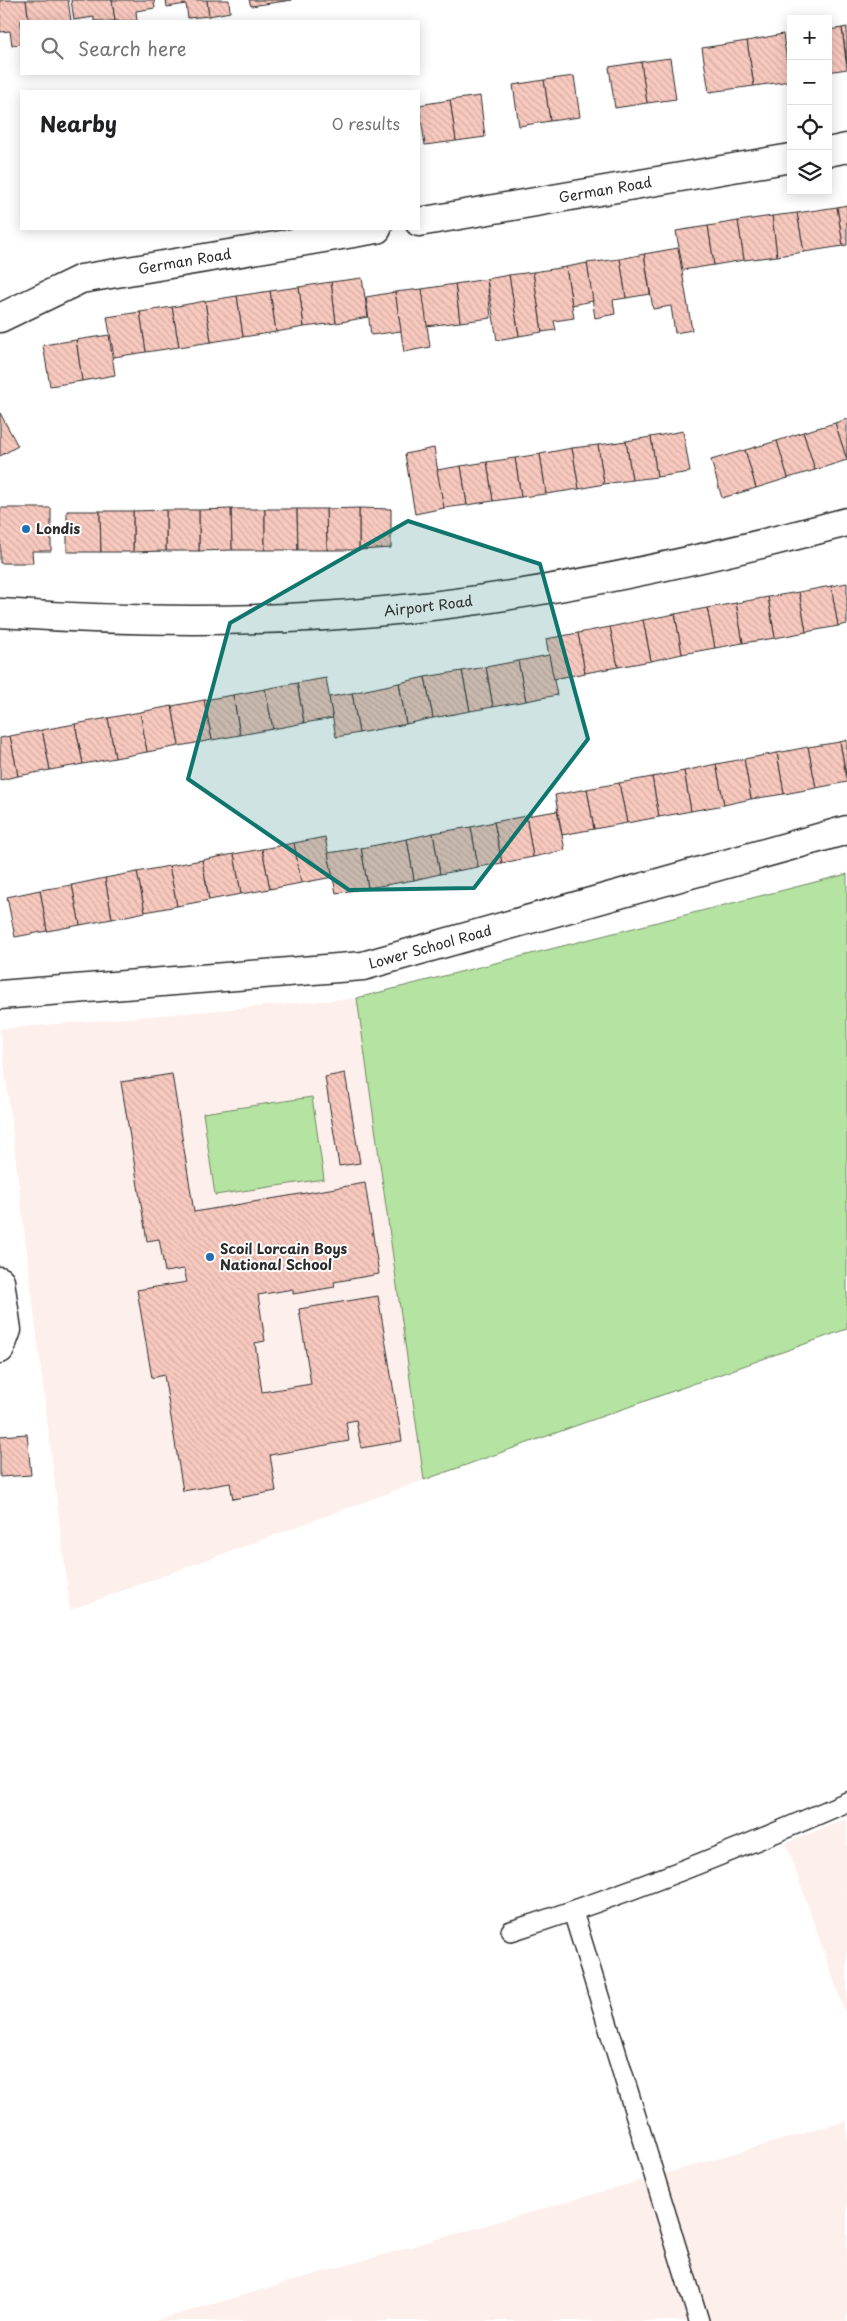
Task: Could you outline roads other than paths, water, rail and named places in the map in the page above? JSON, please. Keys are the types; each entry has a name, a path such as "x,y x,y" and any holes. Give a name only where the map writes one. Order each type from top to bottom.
{"street":[{"path":"832,151 847,148"},
{"name":"German Road","path":"420,222 787,159"},
{"name":"German Road","path":"0,318 81,279 371,230"},
{"name":"Airport Road","path":"0,613 200,620 274,619 396,610 512,594 642,571 771,543 847,522"},
{"name":"Lower School Road","path":"0,995 363,966 847,830"},
{"path":"0,1281 7,1330 0,1349"}],"lane":[{"path":"511,1931 573,1912 656,1881 847,1802"},
{"path":"573,1912 700,2321"}],"place":[{"name":"Londis","path":"26,529"},
{"name":"Scoil Lorcain Boys National School","path":"210,1257"}]}
